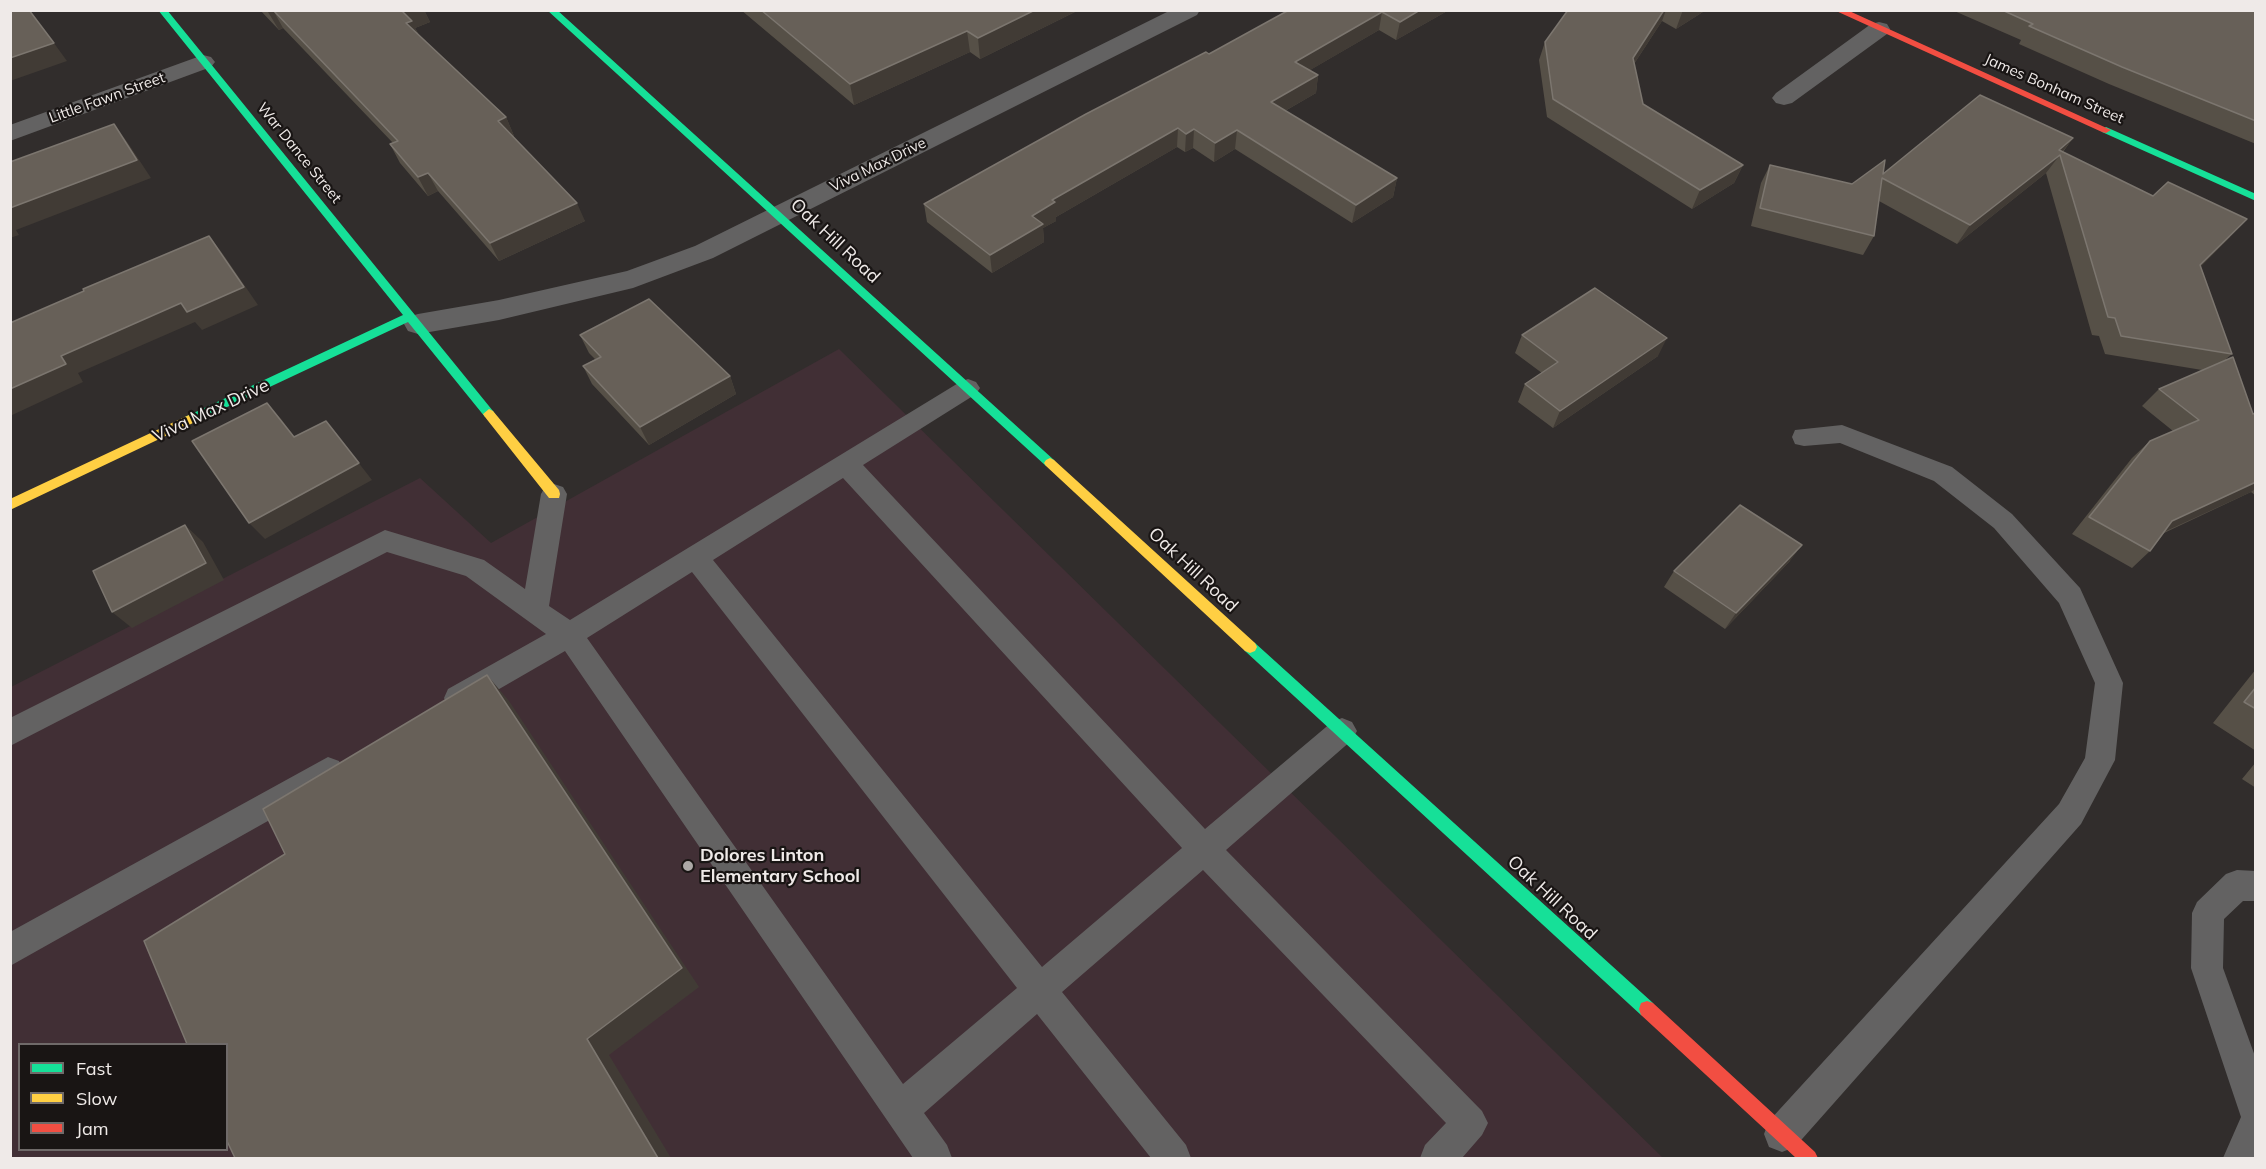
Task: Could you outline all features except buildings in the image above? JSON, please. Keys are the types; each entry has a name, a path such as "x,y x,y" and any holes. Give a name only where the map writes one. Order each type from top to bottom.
{"street":[{"name":"War Dance Street","path":"162,10 554,494"},
{"name":"Oak Hill Road","path":"551,10 779,215 1809,1158"},
{"name":"Viva Max Drive","path":"10,505 414,320 500,310 633,279 704,252 1189,10"},
{"name":"James Bonham Street","path":"1838,10 2256,198"},
{"path":"1784,98 1879,29"},
{"name":"Little Fawn Street","path":"10,134 203,62"}],"lane":[{"path":"434,711 569,635 968,388"},
{"path":"1782,1134 2070,814 2100,760 2109,683 2070,596 2003,521 1942,474 1842,434 1804,437"},
{"path":"846,464 1204,850 1470,1123 1438,1158"},
{"path":"535,610 554,494"},
{"path":"10,733 385,541 476,568 569,635 934,1158"},
{"path":"695,557 1173,1158"},
{"path":"900,1110 1342,731"},
{"path":"10,950 352,758"},
{"path":"2256,886 2236,885 2208,914 2207,968 2256,1111"},
{"path":"2241,1158 2256,1124"}],"shaded area":[{"name":"Dolores Linton Elementary School","path":"839,349 1663,1158 11,1158 11,687 420,478 491,543"}],"traffic: fast":[{"path":"162,10 489,414"},
{"path":"551,10 1050,463"},
{"path":"2106,130 2256,198"},
{"path":"189,420 411,316"},
{"path":"1250,647 1647,1009"}],"traffic: slow":[{"path":"489,414 554,494"},
{"path":"10,505 189,420"},
{"path":"1050,463 1250,647"}],"traffic: jam":[{"path":"1838,10 2106,130"},
{"path":"1647,1009 1809,1158"}],"place":[{"name":"Dolores Linton Elementary School","path":"688,866"}]}
